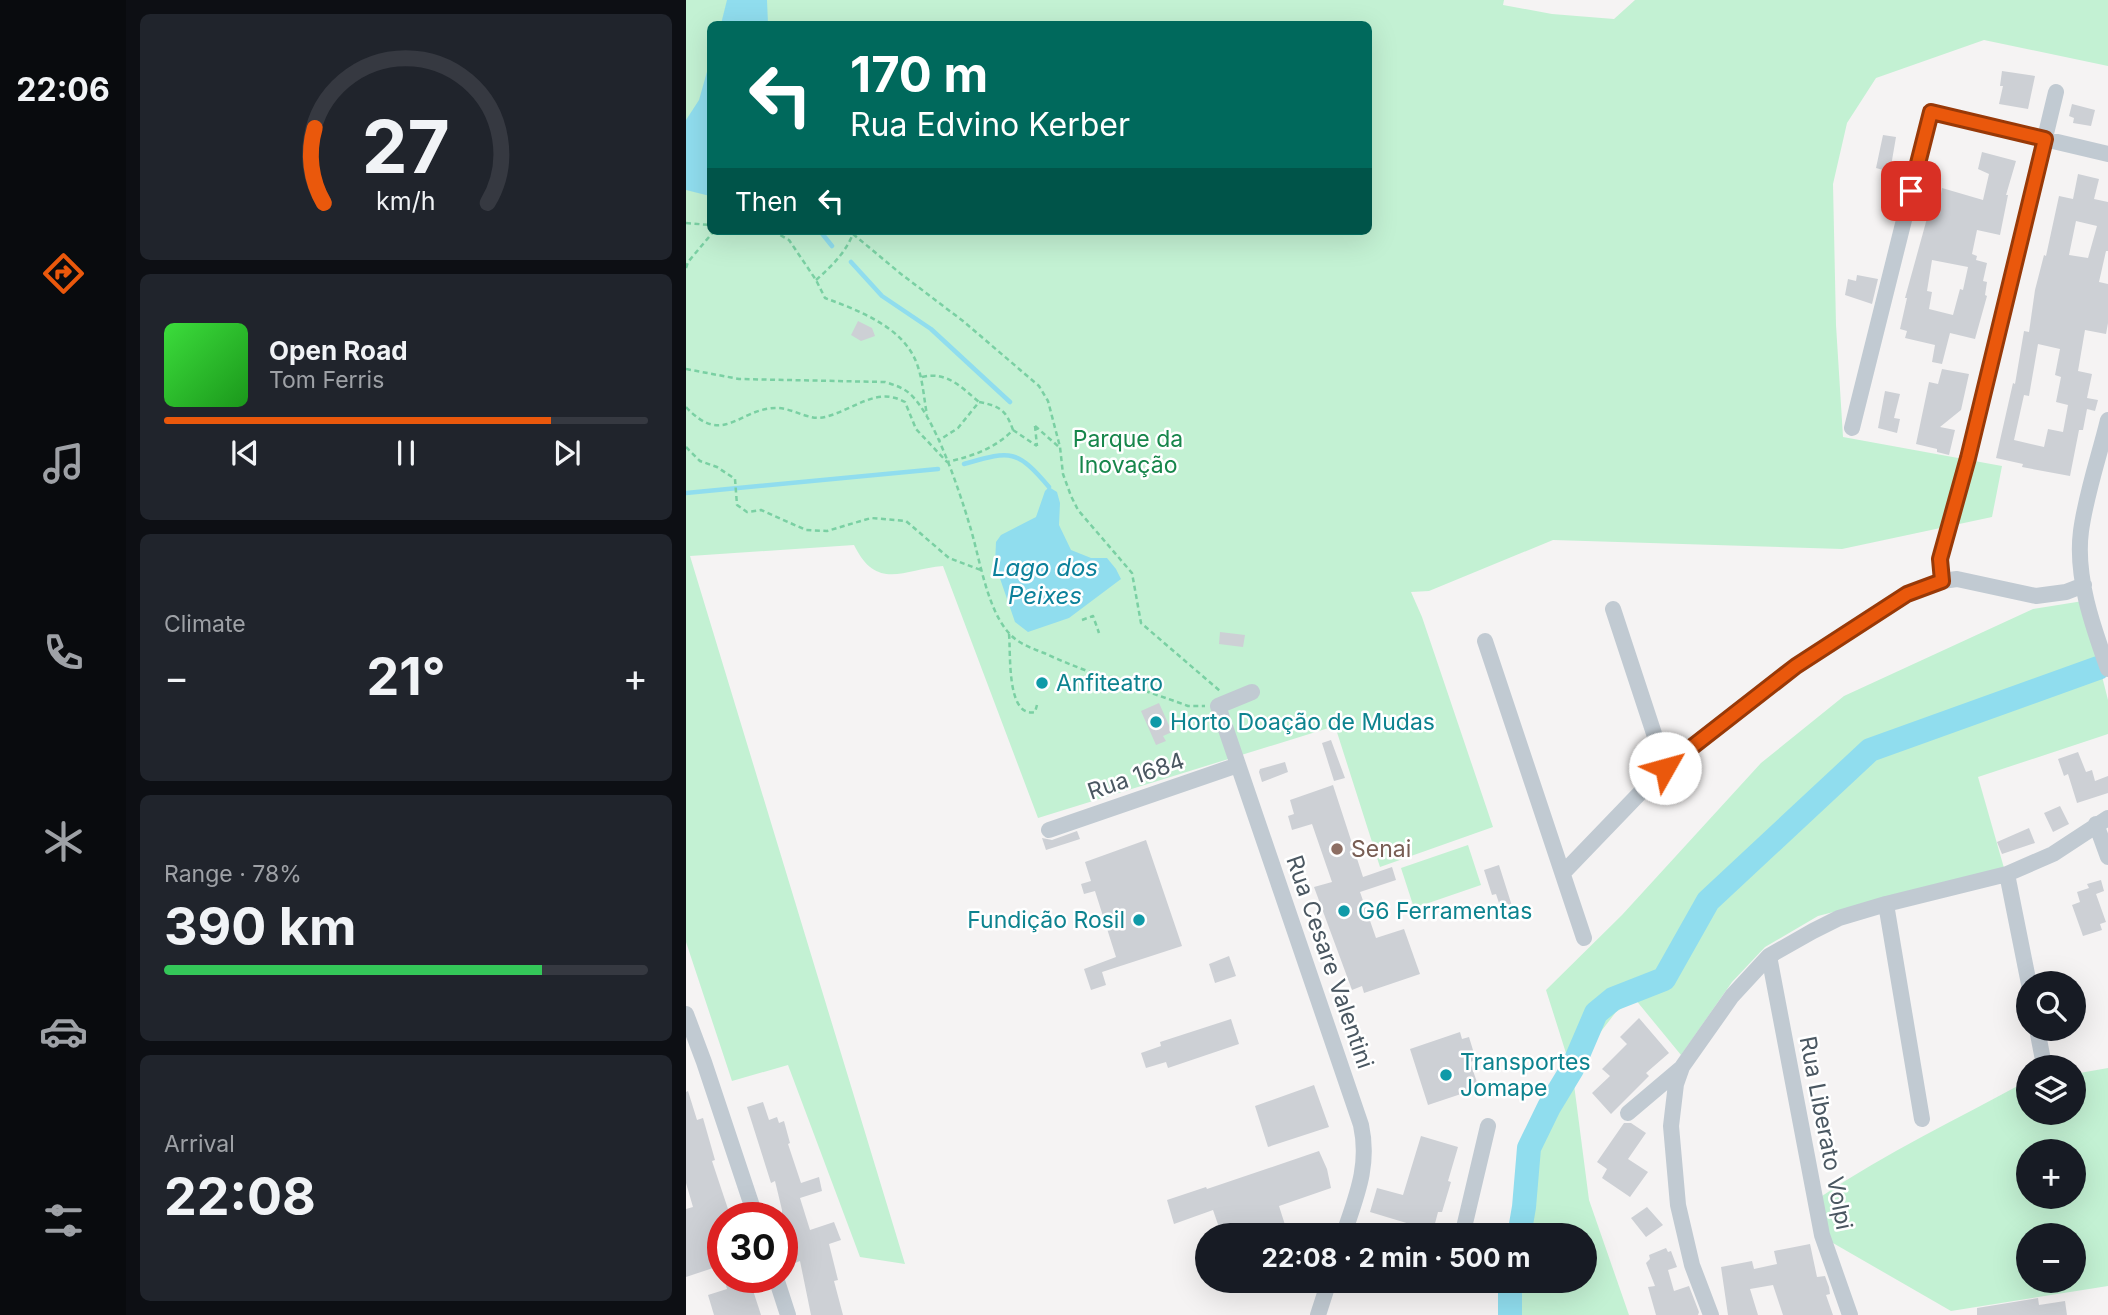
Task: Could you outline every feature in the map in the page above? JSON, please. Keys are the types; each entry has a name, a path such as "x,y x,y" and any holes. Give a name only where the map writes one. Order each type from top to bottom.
{"street":[{"path":"1942,581 1940,559 1968,458 2056,92"},
{"path":"1852,428 1931,112 2108,154"},
{"path":"2108,421 2081,532 2080,562 2108,669"},
{"path":"1563,873 1665,768 1796,666 1907,594 1942,581 1957,579 2036,596 2066,592 2084,585"},
{"path":"1613,609 1665,768"},
{"path":"1485,641 1584,938"},
{"path":"1222,704 1252,692"},
{"name":"Rua Cesare Valentini","path":"1222,704 1238,765 1361,1125 1365,1161 1347,1223"},
{"name":"Rua 1684","path":"1049,830 1238,765"},
{"path":"1628,1114 1682,1067 1732,996 1769,956 1839,918 2007,874 2053,854 2102,821 2108,857"},
{"path":"2007,874 2026,971"},
{"path":"1886,904 1922,1119"},
{"name":"Rua Liberato Volpi","path":"1769,956 1822,1236 1850,1315"},
{"path":"686,1014 705,1062 751,1202"},
{"path":"1682,1067 1676,1084 1671,1126 1678,1205 1692,1265 1712,1315"},
{"path":"1465,1223 1488,1126"},
{"path":"781,1293 788,1315"},
{"path":"1318,1315 1325,1293"}],"path":[{"path":"686,223 707,225"},
{"path":"686,268 711,235"},
{"path":"780,235 789,240 825,298 854,309 902,339 918,363 927,419"},
{"path":"816,280 836,262 853,235"},
{"path":"686,369 739,379 885,382 898,385 911,394 938,440 969,522 981,570 1001,623 1009,634 1021,643 1092,674 1188,706 1222,704 1220,692 1141,623 1132,573 1078,510 1063,474 1060,447 1048,401 1039,386 963,321 854,235"},
{"path":"921,378 935,374 957,383 979,402 994,405 1008,415 1013,430 1037,446 1035,426 1060,447"},
{"path":"686,407 701,421 719,426 767,409 778,408 815,419 858,405 875,396 888,395 905,402 916,429 947,462"},
{"path":"938,440 958,428 979,402"},
{"path":"947,462 974,455 1000,443 1013,430"},
{"path":"686,447 700,461 718,467 735,479 737,505 747,512 761,510 806,530 827,531 871,518 906,521 949,558 981,570"},
{"path":"1082,620 1093,616 1099,633"},
{"path":"1009,634 1014,698 1021,710 1029,713 1035,712 1037,705"}],"green space":[{"name":"Parque da Inovação","path":"686,0 1504,0 1503,5 1552,14 1614,19 1635,0 2108,0 2108,66 1984,40 1876,78 1847,123 1833,184 1836,325 1843,437 2002,466 1992,517 1842,549 1553,540 1429,591 1411,592 1422,617 1493,827 1380,867 1335,726 1038,818 943,566 904,573 882,573 872,569 863,560 854,545 690,556 905,1264 860,1257 788,1065 732,1081 686,942"},
{"path":"2083,601 2108,700 2108,734 1978,777 2004,868 1818,916 1765,947 1732,982 1681,1055 1635,999 1616,1012 1572,1069 1589,1200 1597,1223 1521,1223 1529,1148 1571,1069 1546,990 1622,915 1761,763 1844,696 2033,609"},
{"path":"1468,845 1481,885 1414,908 1401,868"},
{"path":"2108,1068 2108,1286 2086,1290 2086,1223 2016,1223 2016,1293 2064,1293 1951,1311 1826,1239 1822,1196 1896,1151 2016,1087 2016,1125 2086,1125 2086,1072"},
{"path":"1597,1223 1629,1315 1510,1315 1510,1293 1597,1293"}],"water":[{"path":"727,0 767,0 768,21 722,21"},
{"path":"707,72 707,195 686,190 686,120 699,100"},
{"name":"Lago dos Peixes","path":"1049,487 1057,492 1060,503 1059,525 1071,550 1091,558 1107,558 1121,579 1069,618 1028,632 1015,622 995,564 996,542 1001,535 1036,517"}],"building":[{"path":"2002,71 2035,76 2028,109 1999,104 2003,86 2000,86"},
{"path":"2072,104 2095,110 2091,126 2073,123 2074,118 2069,116"},
{"path":"1883,135 1896,137 1890,172 1876,168"},
{"path":"1982,152 2016,161 2006,195 2000,235 1977,230 1972,254 1977,256 1976,260 1987,263 1983,281 1987,282 1987,296 1975,339 1950,333 1942,364 1932,362 1935,345 1905,338 1907,331 1900,329 1905,298 1934,193 1941,194 1942,188 1983,200 1989,174 1978,169","holes":["1932,260 1968,267 1953,315 1929,309 1932,292 1927,291"]},
{"path":"2078,174 2099,179 2094,199 2108,202 2108,251 2099,282 2108,284 2108,323 2106,334 2085,330 2078,371 2092,374 2087,398 2098,400 2095,411 2087,409 2083,430 2079,430 2070,476 2022,467 2023,464 1996,458 2013,383 2015,384 2024,331 2029,332 2035,290 2044,255 2046,256 2059,196 2073,199","holes":["2076,221 2097,226 2088,258 2069,255","2038,344 2060,349 2055,375 2061,377 2056,402 2068,405 2063,432 2048,429 2044,447 2014,440 2024,395 2029,396"]},
{"path":"1857,275 1878,279 1872,304 1845,295 1848,279 1856,281"},
{"path":"858,321 872,328 875,336 861,341 851,335"},
{"path":"1942,369 1969,374 1961,410 1940,427 1955,430 1949,455 1916,444 1929,382 1938,384"},
{"path":"1885,391 1900,394 1894,418 1900,419 1897,433 1878,428"},
{"path":"1220,632 1245,635 1243,647 1219,644"},
{"name":"Horto Doação de Mudas","path":"1159,703 1172,732 1163,736 1166,741 1156,745 1141,711"},
{"path":"1331,740 1345,778 1334,781 1322,743"},
{"path":"2078,752 2086,772 2092,770 2095,781 2108,776 2108,793 2077,803 2068,774 2064,776 2058,759"},
{"path":"1285,762 1288,772 1262,782 1260,769"},
{"path":"1333,785 1363,877 1392,867 1396,880 1360,892 1376,938 1404,929 1420,974 1364,993 1362,986 1352,990 1314,887 1332,882 1312,824 1292,830 1288,816 1294,814 1290,800"},
{"path":"2060,806 2069,824 2053,832 2044,813"},
{"path":"2029,828 2035,843 2002,854 1997,842"},
{"path":"1077,831 1080,839 1046,850 1042,838 1052,840"},
{"name":"Fundição Rosil","path":"1146,840 1182,946 1102,972 1106,985 1091,990 1084,969 1116,957 1095,891 1084,894 1081,884 1091,881 1085,862"},
{"path":"1499,865 1512,906 1501,909 1496,894 1492,895 1484,870"},
{"path":"2101,880 2104,891 2096,894 2106,922 2100,924 2102,930 2083,936 2072,905 2080,902 2077,892 2089,888 2087,884"},
{"path":"1229,956 1236,976 1215,983 1209,964"},
{"path":"1639,1018 1669,1053 1646,1073 1649,1076 1611,1114 1592,1093 1610,1076 1602,1069 1627,1044 1620,1037"},
{"path":"1231,1019 1239,1044 1168,1068 1166,1062 1146,1068 1141,1053 1161,1046 1160,1042"},
{"name":"Transportes Jomape","path":"1460,1032 1462,1039 1469,1037 1476,1060 1470,1062 1479,1088 1428,1105 1410,1049"},
{"path":"1314,1085 1329,1127 1268,1147 1255,1106"},
{"path":"688,1091 697,1120 703,1118 715,1160 712,1161 726,1202 707,1202 707,1270 686,1277 686,1209 693,1207 686,1183"},
{"path":"763,1102 769,1120 777,1117 779,1123 784,1121 790,1143 788,1144 801,1183 819,1177 822,1191 800,1198 810,1230 834,1222 841,1240 829,1244 838,1280 834,1281 843,1315 811,1315 800,1261 798,1262 798,1202 780,1202 775,1181 771,1183 747,1107"},
{"path":"1624,1123 1631,1123 1646,1133 1628,1159 1648,1172 1630,1197 1602,1178 1607,1169 1597,1162"},
{"path":"1421,1136 1458,1147 1442,1212 1438,1212 1435,1223 1406,1223 1370,1212 1377,1188 1403,1195"},
{"path":"1319,1151 1331,1188 1279,1206 1284,1223 1218,1223 1213,1210 1174,1224 1167,1200 1206,1187 1207,1189"},
{"path":"1647,1207 1663,1225 1646,1237 1631,1218"},
{"path":"1810,1244 1817,1277 1825,1276 1829,1287 1830,1294 1826,1295 1833,1315 1783,1315 1773,1285 1750,1289 1758,1315 1728,1315 1721,1267 1752,1261 1754,1269 1777,1264 1774,1251"},
{"path":"1666,1248 1668,1252 1671,1251 1677,1267 1668,1270 1674,1291 1689,1286 1698,1315 1656,1315 1648,1287 1655,1286 1646,1263 1650,1259 1649,1255"},
{"path":"754,1293 761,1315 714,1315 708,1295"},
{"path":"2038,1298 2039,1305 2065,1301 2067,1315 1977,1315 1977,1308"}],"waterway":[{"path":"823,235 832,246"},
{"path":"851,262 882,296 931,329 1010,402"},
{"path":"964,464 1002,455 1011,456 1028,465 1049,487"},
{"path":"686,493 938,469"},
{"path":"1521,1223 1529,1148 1572,1069 1596,1013 1613,999 1664,979 1708,901 1870,750 2098,668"},
{"path":"1510,1293 1510,1315"}],"place":[{"name":"Anfiteatro","path":"1042,683"},
{"name":"Horto Doação de Mudas","path":"1156,722"},
{"name":"Senai","path":"1337,849"},
{"name":"G6 Ferramentas","path":"1344,911"},
{"name":"Fundição Rosil","path":"1139,920"},
{"name":"Transportes Jomape","path":"1446,1075"}],"route":[{"path":"1665,768 1796,666 1907,594 1942,581 1940,559 1968,458 2045,139 1931,112 1911,191"}]}
